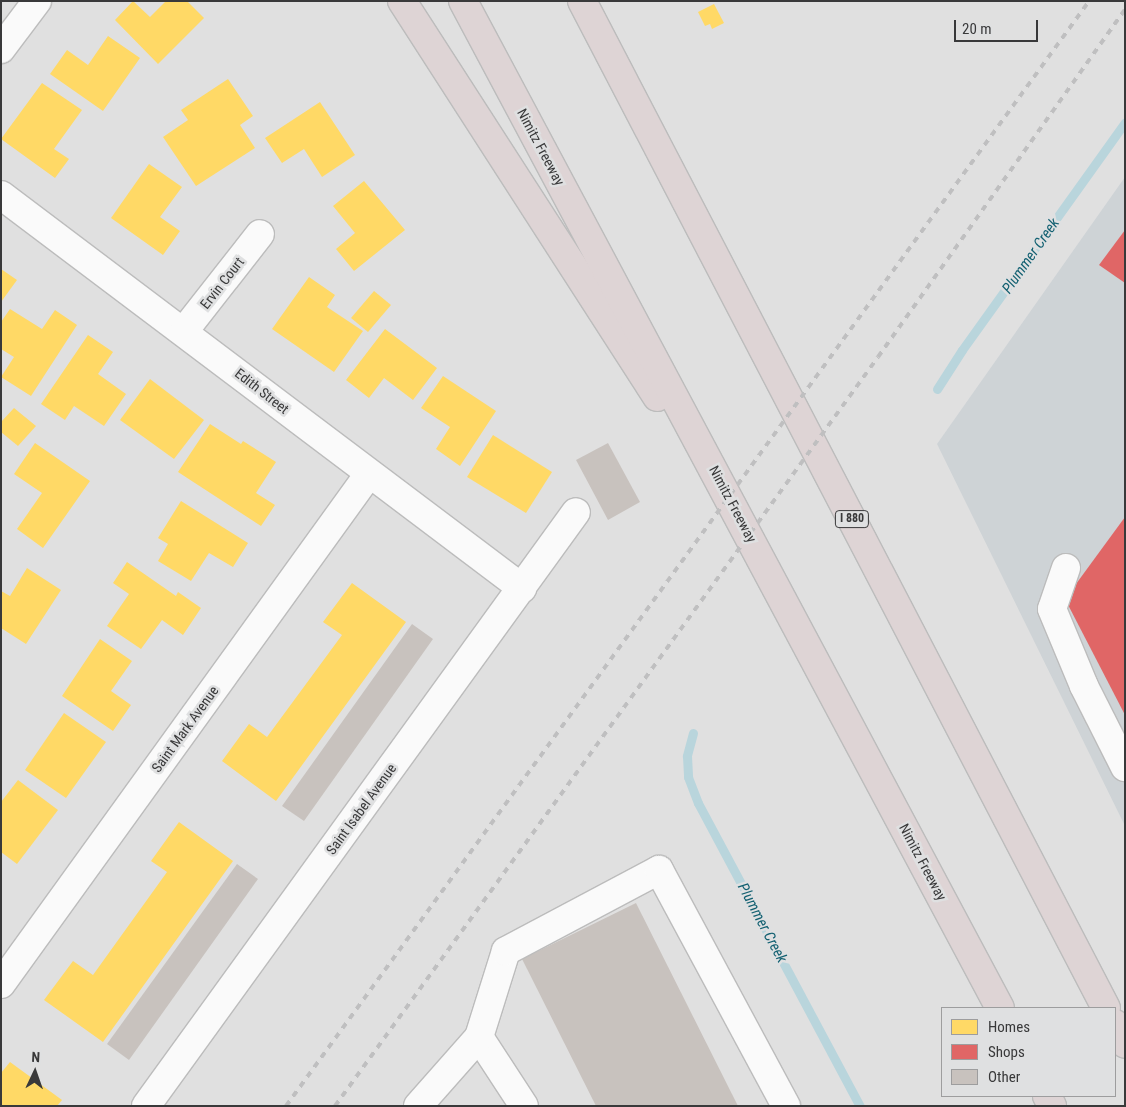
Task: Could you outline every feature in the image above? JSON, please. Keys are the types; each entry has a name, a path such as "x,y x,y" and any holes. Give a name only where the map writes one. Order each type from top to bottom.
{"highway":[{"path":"402,1 766,566"},
{"name":"Nimitz Freeway","path":"463,1 766,566 999,1007"},
{"name":"I 880","path":"582,1 1105,1007"},
{"path":"592,1 598,30"},
{"path":"1116,1026 1125,1044"}],"street":[{"path":"1,49 37,1"},
{"name":"Edith Street","path":"1,195 184,331 369,474 522,588"},
{"name":"Ervin Court","path":"184,331 260,234"},
{"name":"Saint Mark Avenue","path":"1,984 369,474"},
{"name":"Saint Isabel Avenue","path":"146,1106 576,512"},
{"path":"1066,568 1052,608 1084,686 1125,767"},
{"path":"418,1106 479,1036 506,951 659,870 786,1106"},
{"path":"479,1036 524,1106"}],"shaded area":[{"path":"1125,177 1125,826 937,444"}],"building: Homes":[{"path":"133,1 150,17 166,1 187,1 204,18 158,64 115,20"},
{"path":"714,4 724,23 712,29 710,24 705,26 698,12"},
{"path":"108,36 140,58 103,111 50,74 67,50 88,65"},
{"path":"228,79 253,116 240,125 255,148 196,186 163,137 188,120 181,110"},
{"path":"42,83 82,110 54,149 69,159 55,178 1,139"},
{"path":"320,102 355,155 322,177 304,149 282,163 265,138"},
{"path":"149,164 182,187 160,217 180,231 163,255 111,218"},
{"path":"364,181 405,230 354,271 336,249 355,233 333,206"},
{"path":"1,269 17,280 1,302"},
{"path":"309,277 335,295 327,307 363,331 334,372 272,329"},
{"path":"374,291 391,305 368,332 351,318"},
{"path":"10,309 42,329 55,310 77,325 31,396 1,377 14,357 1,349 1,322"},
{"path":"385,329 437,368 413,400 384,378 369,398 346,380"},
{"path":"88,335 113,352 98,374 126,394 104,426 74,406 65,420 41,404"},
{"path":"443,376 496,411 460,466 436,449 450,427 421,408"},
{"path":"150,379 204,420 174,459 120,420"},
{"path":"14,408 36,426 18,446 1,432 1,422"},
{"path":"210,424 241,444 243,441 276,462 256,493 275,505 261,526 178,472"},
{"path":"493,435 552,472 526,513 467,477"},
{"path":"35,443 90,481 43,548 17,529 42,493 14,474"},
{"path":"181,501 248,543 233,567 209,553 191,581 158,561 168,544 158,538"},
{"path":"127,562 176,596 178,592 201,608 183,635 162,620 141,649 107,626 129,594 113,583"},
{"path":"27,568 61,590 26,644 1,628 1,591 10,596"},
{"path":"352,583 406,622 276,801 222,761 249,724 267,737 342,635 323,622"},
{"path":"100,639 132,661 111,691 131,705 113,731 62,696"},
{"path":"64,713 106,742 66,798 25,770"},
{"path":"18,780 58,810 17,864 1,852 1,802"},
{"path":"179,822 233,861 103,1042 44,1000 73,961 93,975 167,872 151,861"},
{"path":"10,1062 62,1100 57,1106 1,1106 1,1073"}],"building: Shops":[{"path":"1125,230 1125,283 1099,265"},
{"path":"1125,517 1125,715 1065,599"}],"building: Other":[{"path":"608,443 640,502 608,520 576,460"},
{"path":"412,624 433,639 304,821 282,806"},
{"path":"237,864 258,879 129,1060 107,1044"},
{"path":"636,903 738,1106 596,1106 522,959"}],"waterway":[{"name":"Plummer Creek","path":"937,389 962,350 1125,122"},
{"name":"Plummer Creek","path":"693,733 687,756 688,777 698,803 860,1106"}],"railway":[{"path":"286,1106 1089,1"},
{"path":"335,1106 878,357 1125,10"}]}
